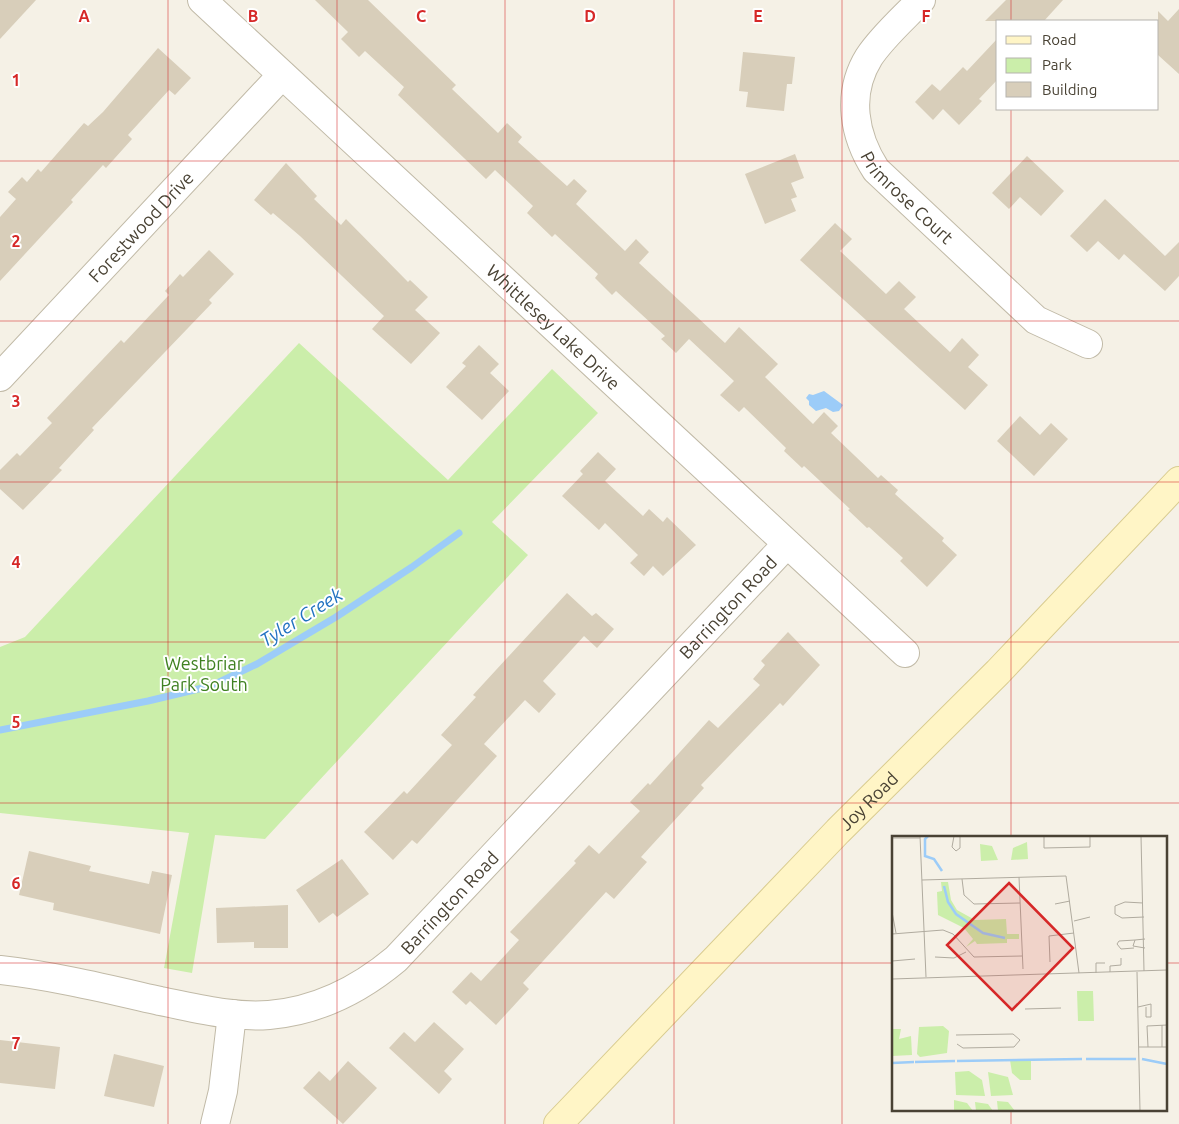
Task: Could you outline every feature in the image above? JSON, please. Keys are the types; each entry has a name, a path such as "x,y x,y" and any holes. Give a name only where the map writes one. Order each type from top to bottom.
{"street":[{"name":"Whittlesey Lake Drive","path":"202,0 905,653"},
{"name":"Primrose Court","path":"921,0 879,45 862,71 856,97 855,112 858,133 865,152 876,170 1036,320 1088,344"},
{"name":"Forestwood Drive","path":"0,377 282,75"},
{"name":"Joy Road","path":"558,1124 838,831 1004,666 1179,481"},
{"name":"Barrington Road","path":"0,970 31,974 232,1014 269,1015 317,1006 355,990 375,977 434,919 786,544"},
{"path":"215,1124 223,1091 232,1014"}],"green space":[{"name":"Westbriar Park South","path":"299,343 448,480 552,369 598,413 492,522 528,555 265,839 215,835 192,973 164,968 189,833 0,813 0,647 25,637"}],"water":[{"path":"824,391 843,405 839,411 833,412 826,408 816,411 809,405 809,401 806,398 809,394 813,395"}],"building":[{"path":"0,0 36,0 0,39"},
{"path":"315,0 368,0 456,85 452,89 498,133 507,123 522,137 518,142 567,186 574,179 587,191 576,204 625,251 636,239 649,252 639,263 725,343 739,327 778,364 765,377 813,424 824,412 838,426 831,433 878,478 881,475 898,490 895,494 944,538 942,541 957,555 927,587 900,561 903,558 869,527 867,528 848,510 850,509 804,466 802,468 784,451 786,448 744,407 739,412 720,395 734,381 689,339 676,353 661,339 665,336 616,291 612,295 595,278 598,274 555,234 552,237 527,213 533,206 495,170 486,179 398,95 404,87 365,51 359,57 341,39 348,32"},
{"path":"1006,0 1063,0 1045,20 985,21"},
{"path":"1179,9 1179,74 1159,56 1158,11 1168,21"},
{"path":"996,40 996,81 979,99 982,101 959,125 943,109 933,120 915,102 932,84 940,91 963,67 967,71"},
{"path":"158,48 191,78 175,95 169,90 128,135 132,139 106,168 103,165 71,200 73,202 0,281 0,217 16,199 8,192 22,177 27,182 38,169 41,172 84,123 88,126 103,112"},
{"path":"743,52 795,57 792,84 787,84 784,111 746,107 748,92 739,91"},
{"path":"795,154 804,178 791,183 797,197 791,199 796,211 765,224 745,174"},
{"path":"1027,156 1064,191 1041,216 1020,197 1009,209 992,193"},
{"path":"286,163 317,196 314,199 341,225 346,219 408,282 410,280 428,297 415,310 440,333 411,364 372,329 384,316 300,236 254,200"},
{"path":"1105,199 1165,256 1179,242 1179,276 1165,291 1124,254 1119,260 1098,241 1087,252 1070,236"},
{"path":"835,223 852,239 840,251 886,294 899,281 916,297 904,309 950,352 962,338 979,355 968,367 988,385 965,410 800,260"},
{"path":"209,250 234,274 209,300 212,303 92,428 94,430 59,468 62,470 23,510 0,489 0,470 17,453 20,456 52,423 47,418 121,340 124,343 169,295 165,291 180,274 183,277"},
{"path":"479,345 499,364 490,373 509,391 482,420 446,387 466,366 462,363"},
{"path":"1020,416 1040,435 1051,423 1068,439 1034,476 997,441"},
{"path":"598,452 616,469 605,481 643,516 649,509 663,522 667,517 696,545 663,576 653,566 644,576 630,563 638,555 605,523 599,530 562,496 583,474 580,471"},
{"path":"567,593 592,616 596,613 614,629 597,648 584,636 543,681 556,694 539,713 525,700 484,744 497,756 417,844 412,840 393,860 364,832 404,791 407,794 452,745 441,735 476,697 473,695"},
{"path":"788,632 820,665 783,706 780,703 701,785 704,788 641,857 647,862 614,899 606,892 523,983 529,989 496,1025 470,1001 466,1005 452,992 471,972 481,981 519,940 510,932 576,863 574,861 589,845 599,854 640,811 630,802 648,783 650,785 709,720 718,728 760,685 753,679 765,665 761,661"},
{"path":"29,851 91,866 89,871 149,884 152,871 172,875 160,934 53,910 54,903 19,895"},
{"path":"342,859 369,894 337,917 333,913 319,923 296,890"},
{"path":"288,905 288,948 254,948 254,942 217,943 216,908"},
{"path":"434,1022 464,1049 444,1071 452,1079 439,1094 389,1048 404,1032 415,1042"},
{"path":"0,1040 60,1047 55,1089 0,1083"},
{"path":"114,1054 164,1066 154,1107 104,1096"},
{"path":"348,1061 377,1088 343,1124 303,1088 319,1071 330,1081"}],"waterway":[{"name":"Tyler Creek","path":"0,730 148,701 211,686 257,664 336,617 412,567 459,533"}]}
